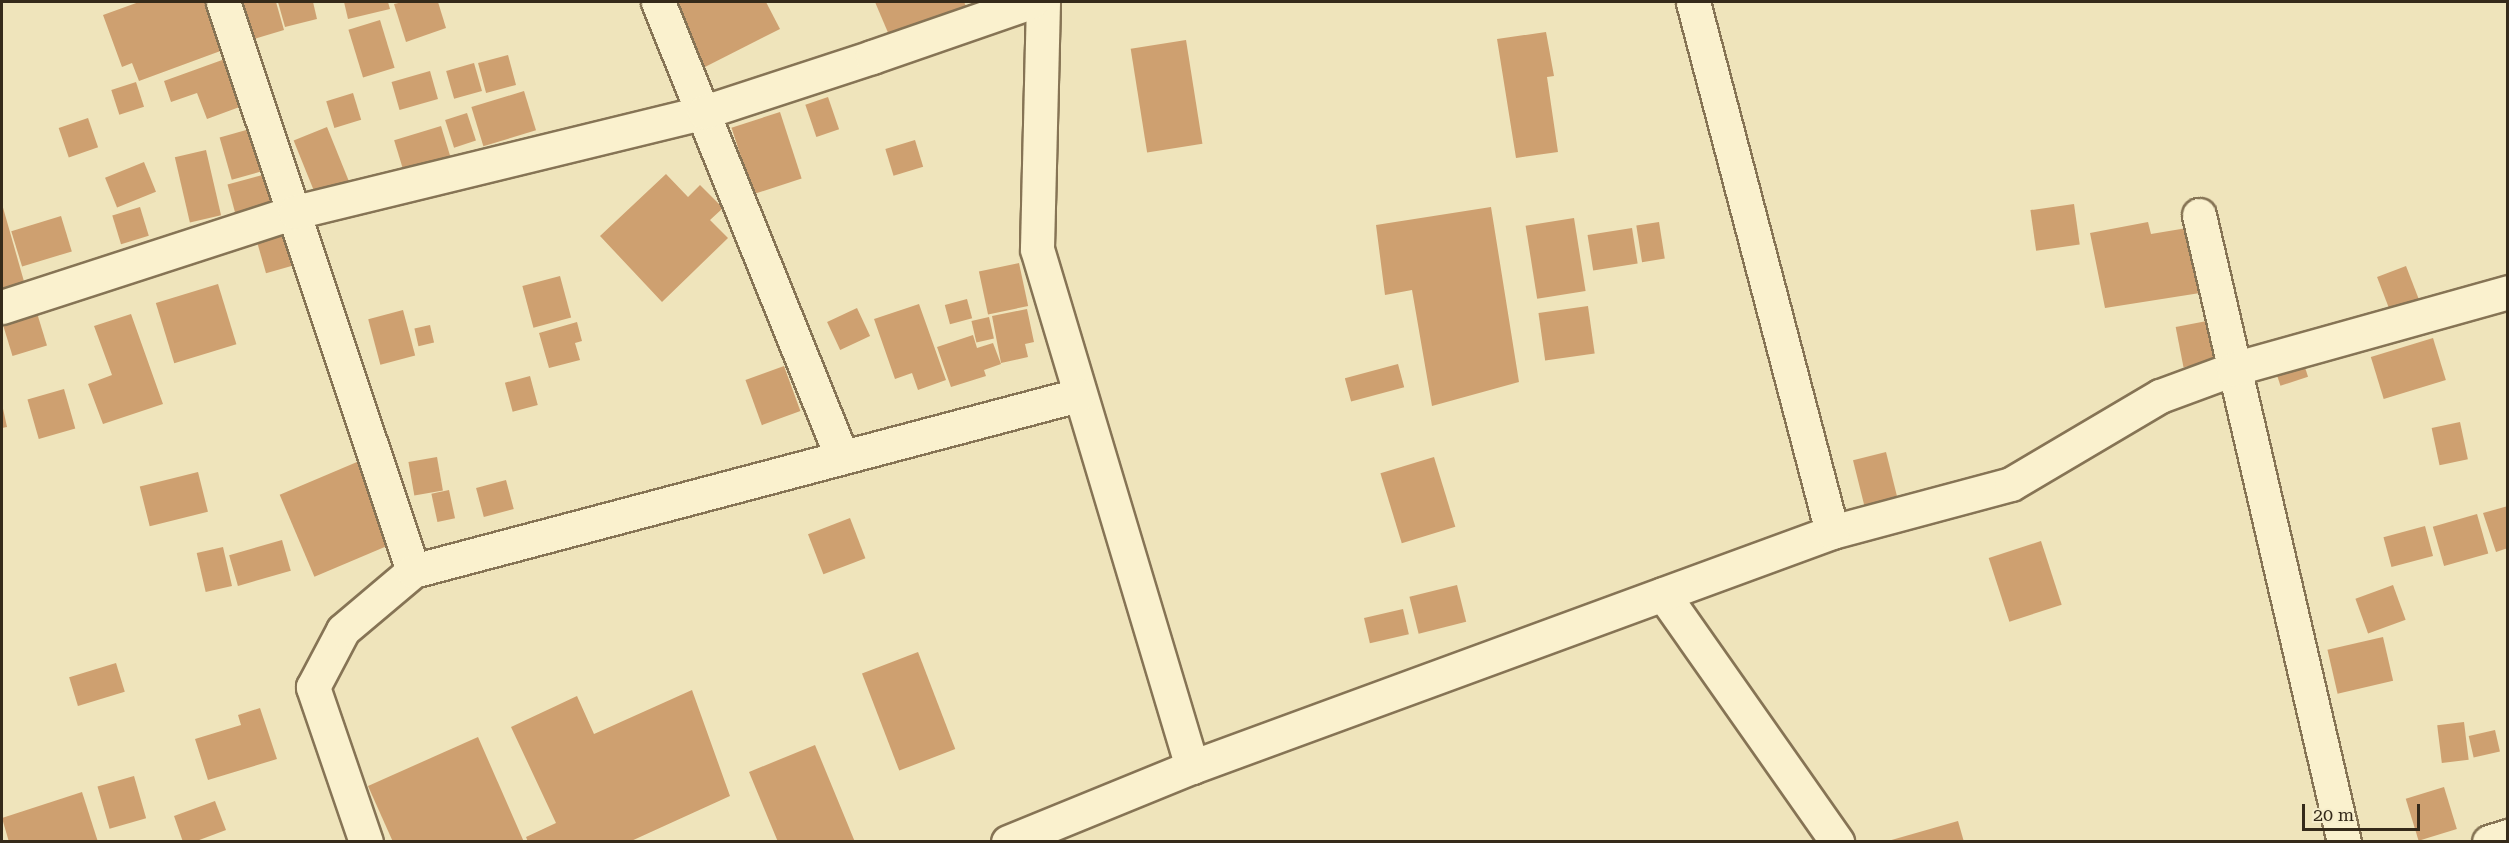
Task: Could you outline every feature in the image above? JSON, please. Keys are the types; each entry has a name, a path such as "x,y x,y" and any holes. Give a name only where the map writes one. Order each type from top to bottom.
{"street":[{"path":"223,2 413,571"},
{"path":"658,2 842,457"},
{"path":"2,307 295,212 704,111 872,57 1031,2"},
{"path":"1043,2 1037,249 1078,395 1192,767"},
{"path":"1693,2 1832,532"},
{"path":"2199,214 2344,842"},
{"path":"1008,842 1192,767 1832,532 2012,484 2160,396 2233,369 2508,292"},
{"path":"366,842 313,687 343,630 413,571 1078,395"},
{"path":"1663,594 1837,842"},
{"path":"2489,842 2508,836"}],"building":[{"path":"139,2 217,2 234,46 139,81 132,63 122,67 103,15"},
{"path":"235,2 276,2 284,30 247,41"},
{"path":"278,2 313,2 317,19 285,27"},
{"path":"344,2 388,2 390,9 348,19"},
{"path":"438,2 446,28 406,42 394,4"},
{"path":"670,2 766,2 780,29 703,68"},
{"path":"875,2 964,2 969,12 892,42"},
{"path":"380,20 395,68 363,77 348,30"},
{"path":"1546,32 1554,76 1547,77 1558,152 1516,158 1497,39"},
{"path":"1186,40 1202,144 1147,152 1131,49"},
{"path":"236,55 253,102 207,119 197,93 171,102 164,81"},
{"path":"508,55 516,85 486,93 478,63"},
{"path":"474,63 482,91 454,99 446,71"},
{"path":"430,71 438,99 400,110 392,82"},
{"path":"136,82 144,107 119,115 111,90"},
{"path":"524,91 536,130 483,146 471,107"},
{"path":"353,93 361,120 334,128 326,101"},
{"path":"828,97 839,129 816,137 805,105"},
{"path":"780,112 802,179 753,194 731,128"},
{"path":"467,113 476,141 454,148 445,120"},
{"path":"88,118 98,147 69,157 59,128"},
{"path":"260,126 272,168 232,180 220,138"},
{"path":"441,126 451,159 404,173 394,140"},
{"path":"327,127 352,188 318,202 294,140"},
{"path":"915,140 923,167 894,176 885,149"},
{"path":"206,150 221,215 190,222 175,157"},
{"path":"144,162 156,192 117,207 105,178"},
{"path":"270,173 278,202 235,213 227,184"},
{"path":"666,174 688,197 700,185 723,208 710,220 728,238 662,302 600,236"},
{"path":"2,204 25,285 2,291"},
{"path":"2074,204 2080,245 2036,251 2030,210"},
{"path":"140,207 149,236 121,244 112,215"},
{"path":"1491,207 1519,382 1432,406 1412,290 1385,295 1376,225"},
{"path":"61,216 72,251 22,267 11,231"},
{"path":"1574,218 1586,291 1537,299 1526,226"},
{"path":"1659,222 1665,259 1642,262 1636,226"},
{"path":"2148,222 2151,234 2187,228 2200,293 2105,308 2090,233"},
{"path":"1632,228 1638,264 1593,271 1588,235"},
{"path":"287,234 296,265 266,273 257,243"},
{"path":"1019,263 1028,306 988,315 979,272"},
{"path":"2406,266 2419,300 2390,311 2377,277"},
{"path":"560,276 571,318 533,328 522,286"},
{"path":"218,284 236,344 174,363 156,303"},
{"path":"967,299 972,318 950,324 945,305"},
{"path":"919,304 946,380 918,390 912,373 895,379 874,319"},
{"path":"1588,306 1595,354 1545,360 1538,313"},
{"path":"857,308 870,336 840,350 827,322"},
{"path":"1027,309 1034,342 1025,344 1028,357 1001,363 992,316"},
{"path":"403,310 415,355 380,365 368,319"},
{"path":"37,313 47,346 13,356 3,324"},
{"path":"131,314 163,404 103,424 88,384 112,375 94,326"},
{"path":"989,317 994,338 976,342 971,321"},
{"path":"2212,320 2220,360 2184,367 2176,327"},
{"path":"577,322 582,341 575,343 580,360 549,368 539,333"},
{"path":"430,325 434,343 418,346 414,329"},
{"path":"973,335 977,348 993,343 1001,364 984,370 986,376 951,387 937,347"},
{"path":"2433,338 2446,380 2384,399 2371,357"},
{"path":"2300,352 2308,377 2280,386 2272,361"},
{"path":"1398,364 1404,387 1351,401 1345,378"},
{"path":"784,366 800,411 762,425 745,380"},
{"path":"530,376 538,405 513,412 505,383"},
{"path":"64,389 75,428 39,439 27,399"},
{"path":"2,404 7,427 2,428"},
{"path":"2460,422 2468,459 2440,465 2432,428"},
{"path":"1886,452 1897,497 1864,505 1853,460"},
{"path":"437,457 443,490 414,496 408,462"},
{"path":"1434,457 1455,527 1402,543 1380,473"},
{"path":"357,462 392,544 314,577 280,495"},
{"path":"198,472 208,512 150,526 140,487"},
{"path":"506,480 514,509 484,517 476,488"},
{"path":"449,490 455,518 437,522 431,494"},
{"path":"2508,506 2508,548 2496,552 2483,513"},
{"path":"2477,514 2488,553 2444,566 2433,527"},
{"path":"850,518 865,558 823,574 808,534"},
{"path":"2425,526 2433,556 2391,567 2383,537"},
{"path":"282,540 291,571 238,586 229,555"},
{"path":"2041,541 2062,605 2009,622 1989,558"},
{"path":"223,547 232,586 206,592 197,553"},
{"path":"1457,585 1466,622 1419,634 1409,597"},
{"path":"2393,585 2406,620 2368,633 2355,599"},
{"path":"1403,609 1409,634 1370,643 1364,618"},
{"path":"2383,637 2393,681 2338,694 2327,650"},
{"path":"918,652 955,749 899,771 862,674"},
{"path":"116,663 125,692 78,706 69,677"},
{"path":"692,690 730,796 629,842 528,842 526,837 556,823 511,727 577,696 594,734"},
{"path":"260,708 277,759 208,780 195,739 241,725 238,715"},
{"path":"2464,722 2469,760 2442,763 2437,725"},
{"path":"2495,730 2500,751 2474,758 2469,736"},
{"path":"478,737 524,842 393,842 368,786"},
{"path":"815,745 855,842 778,842 749,772"},
{"path":"134,776 146,818 110,829 97,786"},
{"path":"2444,787 2457,829 2419,841 2406,799"},
{"path":"82,792 98,842 9,842 2,818"},
{"path":"215,801 226,830 194,842 183,842 174,816"},
{"path":"1958,821 1964,842 1888,842 1888,841"}]}
